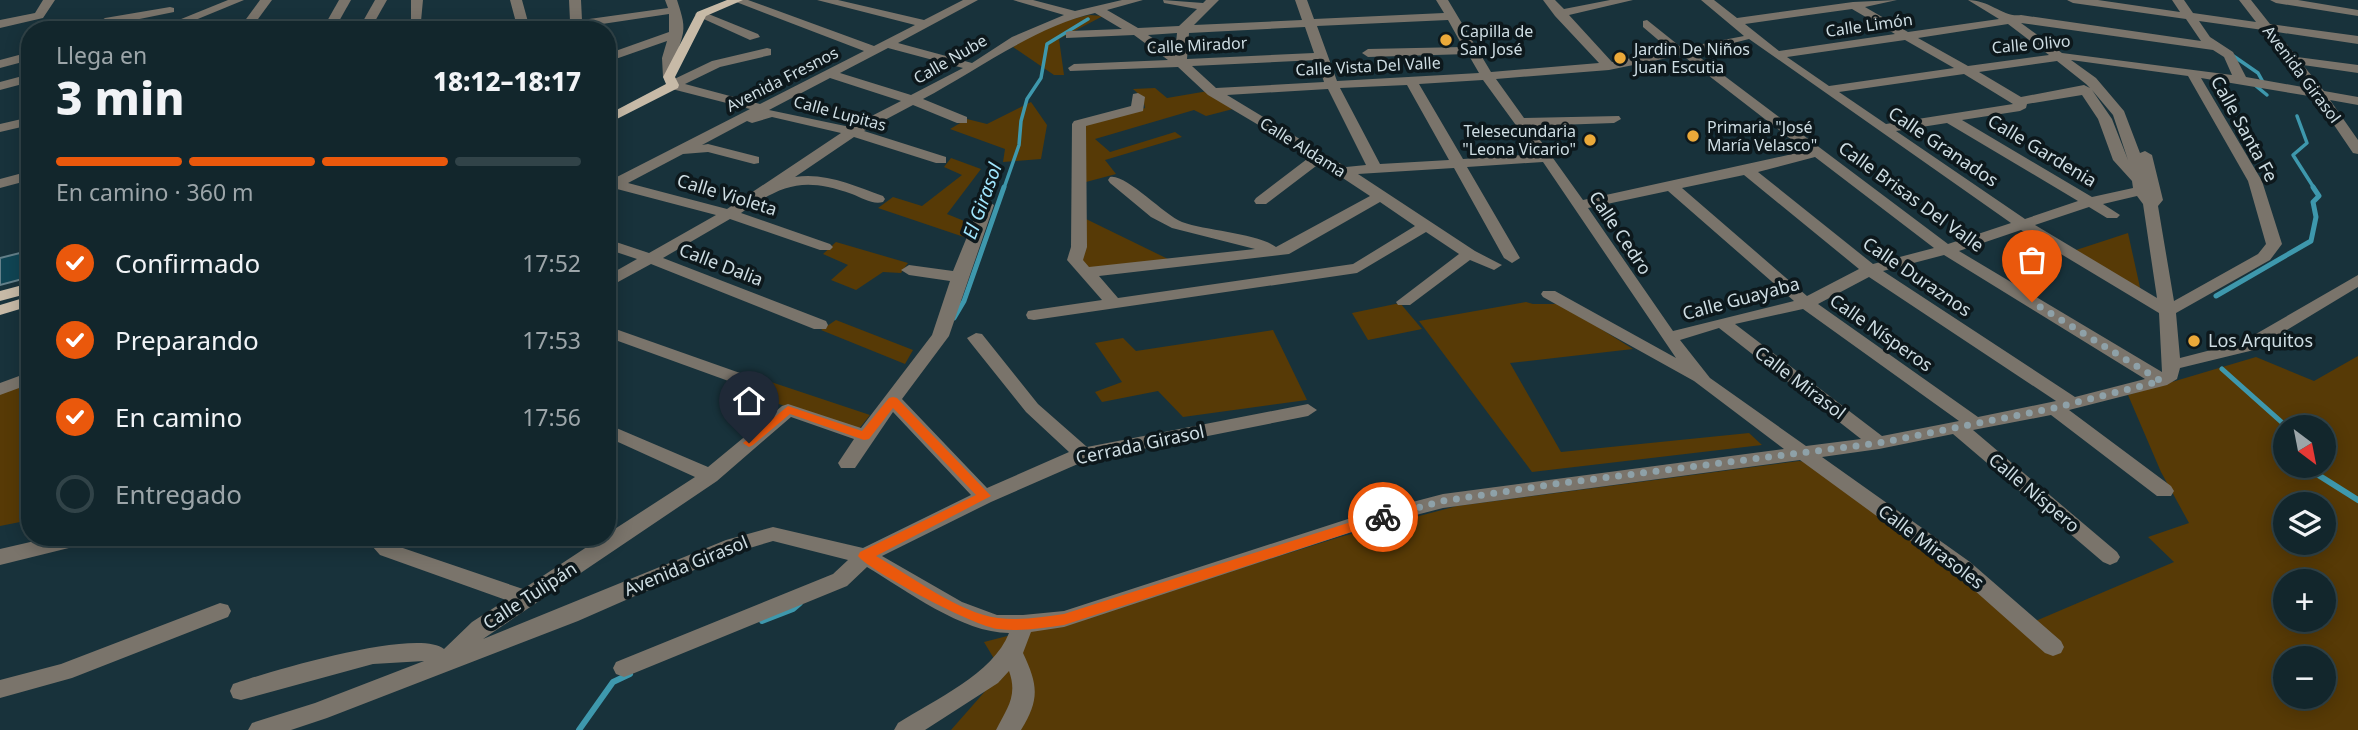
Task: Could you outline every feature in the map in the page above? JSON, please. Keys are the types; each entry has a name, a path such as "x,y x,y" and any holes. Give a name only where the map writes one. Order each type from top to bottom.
{"main road":[{"path":"616,115 671,81 701,14 737,0"},
{"path":"0,296 21,290"},
{"path":"0,310 21,304"}],"street":[{"path":"0,24 39,16 49,0"},
{"path":"196,21 210,10 237,0"},
{"path":"251,21 266,0"},
{"path":"333,21 345,0"},
{"path":"369,21 381,0"},
{"path":"417,0 417,19"},
{"path":"516,0 522,21"},
{"path":"576,0 576,21"},
{"path":"737,0 882,48 974,67"},
{"path":"823,0 927,24"},
{"name":"Avenida Fresnos","path":"616,184 972,0"},
{"path":"1019,0 1074,14"},
{"name":"Calle Nube","path":"745,202 852,132 974,67 1017,40 1074,14 1137,0"},
{"path":"1301,0 1332,85 1375,168"},
{"name":"Calle Cedro","path":"1442,0 1487,76 1522,122 1669,338 1704,382 1804,454"},
{"path":"1549,0 1609,66"},
{"path":"1559,14 1627,0"},
{"name":"Calle Granados","path":"1707,0 1776,55 2022,224 2167,311"},
{"path":"1730,18 1891,0"},
{"path":"1975,0 2015,20"},
{"path":"1996,0 2057,57 2091,81 2119,114 2135,159 2167,311 2166,373"},
{"path":"2073,0 2358,40"},
{"path":"2178,0 2196,17 2206,40 2229,55 2245,81"},
{"name":"Avenida Girasol","path":"2245,0 2353,137 2358,150"},
{"path":"2276,0 2358,13"},
{"path":"1168,1 1208,4"},
{"path":"1181,64 1183,29 1208,4"},
{"path":"109,21 170,5 189,21"},
{"path":"587,21 673,5 677,33 666,65 671,81"},
{"path":"1853,5 2019,103"},
{"name":"Calle Aldama","path":"1098,10 1138,33 1181,64 1213,92 1382,195 1469,254 1494,265"},
{"path":"701,14 754,37"},
{"path":"1070,35 1452,16"},
{"name":"Calle Vista Del Valle","path":"1213,92 1609,66 1743,39 1724,21 1730,18"},
{"name":"Calle Limón","path":"1776,55 2015,20 2216,47"},
{"name":"Calle Brisas Del Valle","path":"1647,24 1946,250 2166,373"},
{"path":"616,55 677,33"},
{"path":"1368,53 1472,50"},
{"path":"671,81 716,64 767,52"},
{"path":"0,57 21,56"},
{"name":"Calle Mirador","path":"1074,68 1320,56"},
{"path":"2057,57 2104,82 2131,116 2147,161 2156,200 2143,192 2120,160 2105,119 2086,90 2057,57"},
{"name":"Calle Olivo","path":"1826,90 2057,57 2192,73 2358,101"},
{"path":"0,64 21,58"},
{"path":"2291,60 2358,69"},
{"name":"Calle Santa Fe","path":"2167,311 2264,257 2274,244 2255,181 2192,73"},
{"path":"830,74 913,100 962,120"},
{"path":"0,86 21,80"},
{"path":"671,81 761,108"},
{"path":"1411,81 1512,258"},
{"path":"1882,129 2015,108 2019,103 2086,90"},
{"path":"1114,304 1075,260 1079,247 1079,124 1138,108 1138,97"},
{"name":"Calle Lupitas","path":"729,125 772,113 852,132 941,160"},
{"path":"1522,122 1614,119"},
{"name":"Calle Gardenia","path":"1952,120 2112,215"},
{"path":"0,128 21,122"},
{"path":"673,153 708,148 754,160"},
{"path":"1578,206 1747,170 1817,152"},
{"path":"1261,201 1320,156"},
{"path":"1343,172 1456,162 1547,158"},
{"name":"Calle Duraznos","path":"1747,170 1870,270 2064,406 2164,491"},
{"path":"0,184 21,178"},
{"path":"616,278 729,214 745,202 793,179 811,178 878,199"},
{"path":"1115,180 1156,214 1177,225 1283,251"},
{"name":"Calle Nísperos","path":"1671,186 1806,303 1968,427"},
{"name":"Calle Violeta","path":"616,187 729,214 825,247"},
{"name":"Calle Guayaba","path":"1669,338 1721,322 1806,303 1870,270 1946,250 2090,202 2143,192"},
{"path":"1088,272 1283,251 1382,195"},
{"path":"848,463 864,436 940,336 959,277 988,205"},
{"path":"1034,315 1357,268 1427,225"},
{"name":"Calle Dalia","path":"616,247 652,258 820,325"},
{"path":"1404,302 1469,254"},
{"path":"909,270 959,277"},
{"name":"Avenida Girasol","path":"260,730 319,711 570,615 754,538 773,534 794,537 865,556 954,608 996,624 1064,620 1355,524 1443,501 1879,443 2064,406 2248,346 2358,279"},
{"path":"1549,294 1704,382"},
{"name":"Calle Mirasol","path":"1721,322 1879,443"},
{"path":"616,334 751,383"},
{"path":"975,338 1032,408 1083,454"},
{"path":"0,388 21,382"},
{"path":"893,401 984,496"},
{"name":"Calle Tulipán","path":"616,534 710,476 788,410 864,436"},
{"name":"Cerrada Girasol","path":"624,668 840,580 865,556 984,496 1083,454 1308,410"},
{"name":"Calle Níspero","path":"1968,427 2110,557"},
{"path":"616,434 710,476"},
{"name":"Calle Mirasoles","path":"1804,454 1963,568 2053,647"},
{"path":"0,557 47,546"},
{"path":"383,546 387,550 526,598"},
{"name":"Calle Tulipán","path":"445,663 480,628 599,546"},
{"path":"0,689 64,672 220,611"},
{"path":"906,730 990,676 1012,653 1023,624"},
{"path":"241,691 373,655 432,652 445,663"},
{"path":"1008,730 1020,712 1026,682 1012,653"}],"shaded area":[{"path":"1089,15 1103,16 1059,39 1064,75 1054,75 1013,47 1049,27"},
{"path":"1155,88 1167,98 1208,91 1233,109 1206,116 1194,110 1095,139 1110,152 1175,132 1182,137 1105,160 1116,174 1086,182 1086,125 1145,108 1143,98 1133,89"},
{"path":"1031,102 1047,125 1041,159 1003,162 1005,149 950,129 967,119 987,124"},
{"path":"951,158 981,169 947,214 974,225 964,237 878,208 893,197 922,206 962,175 944,167"},
{"path":"1086,219 1168,259 1088,269 1078,261"},
{"path":"2128,233 2141,292 2073,251"},
{"path":"836,242 908,263 901,273 883,272 856,290 831,280 848,265 823,254"},
{"path":"1526,302 1561,304 1633,349 1510,363 1561,452 1749,433 1762,445 1532,472 1419,321"},
{"path":"1400,303 1422,329 1368,340 1352,313"},
{"path":"836,320 913,350 905,364 821,330"},
{"path":"1273,330 1307,400 1183,417 1158,391 1102,402 1095,392 1122,382 1095,343 1123,338 1136,351"},
{"path":"2358,356 2358,730 951,730 1002,672 984,642 1101,612 1340,537 1457,506 1799,461 1806,462 2024,626 2174,562 2148,537 2189,523 2161,472 2128,395 2256,357 2314,381"},
{"path":"765,380 870,415 858,430 754,396"},
{"path":"21,386 21,522 0,526 0,393"}],"building":[{"path":"21,253 21,279 0,285 0,258"}],"waterway":[{"name":"El Girasol","path":"1004,188 1019,145 1021,121 1027,99 1041,78 1047,44 1088,19"},
{"path":"2232,55 2258,73 2263,82 2256,86 2267,95"},
{"path":"2297,116 2307,143 2293,155 2314,188"},
{"name":"El Girasol","path":"954,318 964,301 1004,187"},
{"path":"2216,296 2311,241 2316,217 2313,202 2319,196 2313,187"},
{"path":"2222,369 2274,415"},
{"path":"2323,478 2358,500"},
{"name":"El Girasol","path":"762,621 793,609 800,603"},
{"name":"El Girasol","path":"579,730 613,682 630,674"}],"way so far":[{"path":"1383,517 1443,501 1555,484 1879,443 1959,429 2161,381 2032,302"}],"place":[{"name":"Capilla de San José","path":"1446,40"},
{"name":"Jardin De Niños Juan Escutia","path":"1620,58"},
{"name":"Primaria \"José María Velasco\"","path":"1693,136"},
{"name":"Telesecundaria \"Leona Vicario\"","path":"1590,140"},
{"name":"Los Arquitos","path":"2194,341"}],"route":[{"path":"749,443 788,410 864,436 893,401 984,496 865,556 954,608 996,624 1064,620 1383,517"}]}
